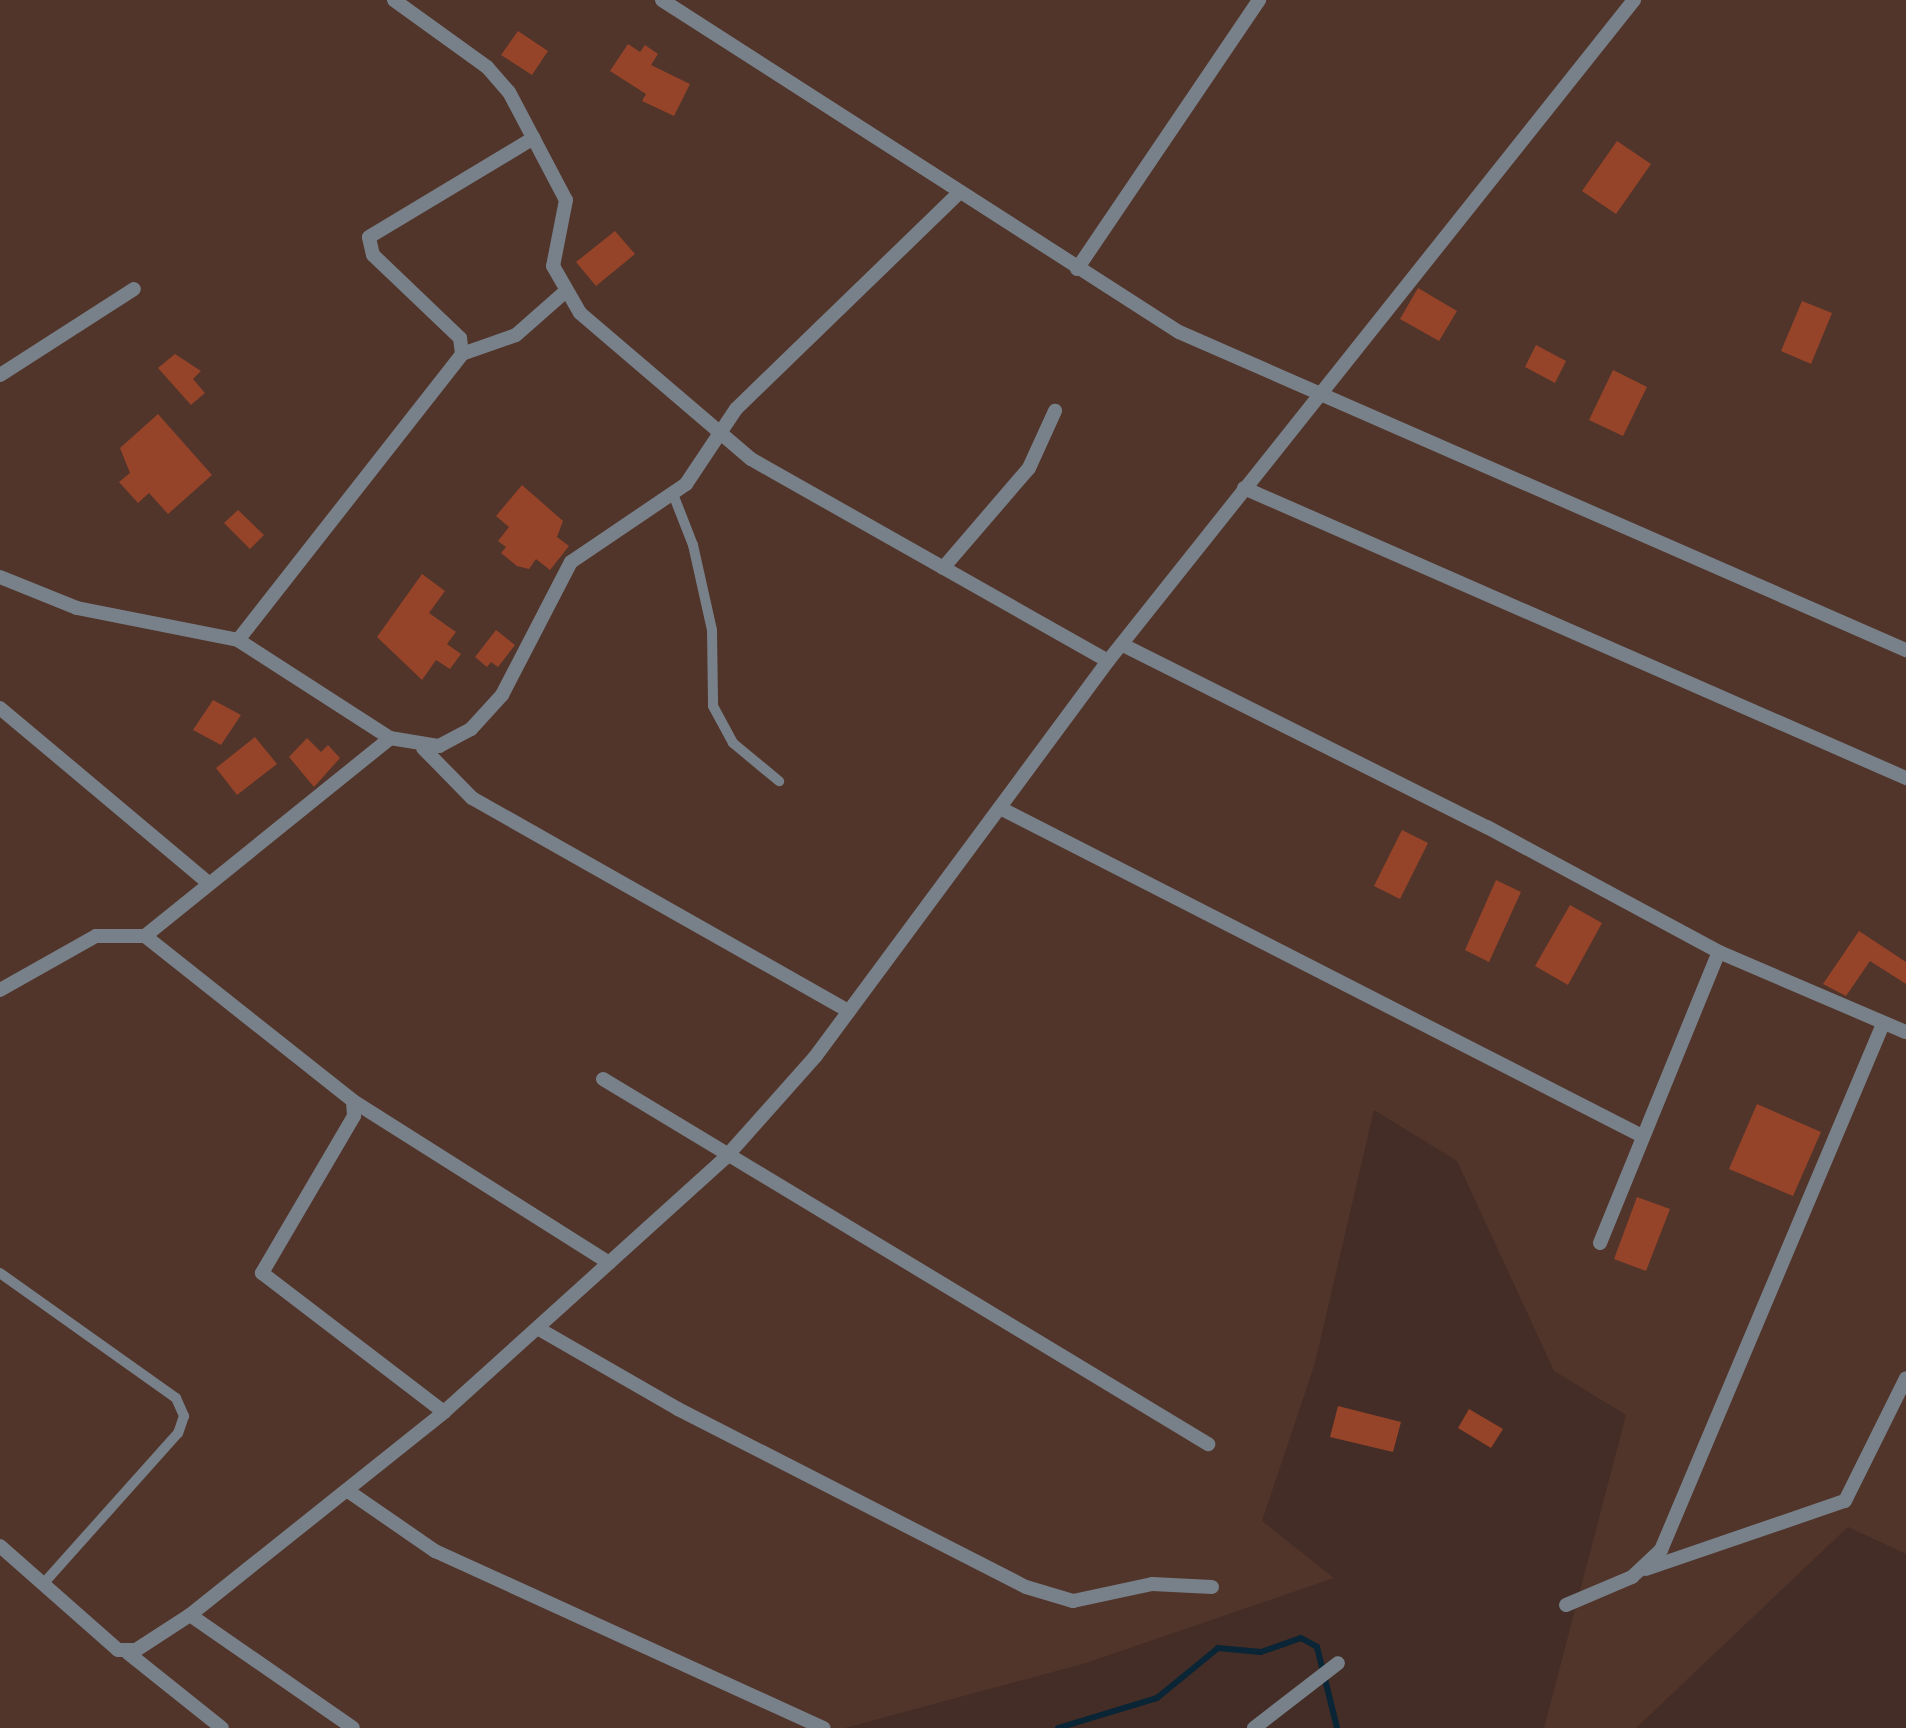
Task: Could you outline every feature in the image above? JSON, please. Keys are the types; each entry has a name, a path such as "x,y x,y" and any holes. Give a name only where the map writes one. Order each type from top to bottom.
{"street":[{"path":"394,0 499,79 566,200 553,266 565,292 580,313 716,432 794,486 1108,661"},
{"path":"662,0 1077,269 1179,332 1906,650"},
{"path":"1077,269 1259,0"},
{"path":"128,1653 190,1615 444,1412 539,1329 725,1158 849,1011 1108,661 1634,0"},
{"path":"463,354 460,338 373,255 369,237 534,138"},
{"path":"0,577 77,608 238,640 390,738 423,748 439,746 471,729 502,695 571,562 673,494 705,459 716,432 959,193"},
{"path":"0,375 134,289"},
{"path":"238,640 463,354 516,335 565,292"},
{"path":"943,568 1029,468 1055,411"},
{"path":"1244,488 1906,778"},
{"path":"1123,645 1488,827 1719,951 1906,1032"},
{"path":"0,708 207,883"},
{"path":"145,936 207,883 390,738"},
{"path":"423,748 472,798 849,1011"},
{"path":"1000,808 1642,1136"},
{"path":"0,990 98,935 145,936 353,1101 609,1263"},
{"path":"1600,1243 1719,951"},
{"path":"1645,1569 1672,1525 1883,1024"},
{"path":"603,1079 725,1158 1209,1444"},
{"path":"353,1101 354,1116 262,1273 444,1412"},
{"path":"539,1329 678,1409 1026,1587 1073,1601 1152,1584 1212,1587"},
{"path":"1566,1605 1645,1569 1845,1501 1906,1378"},
{"path":"348,1491 435,1552 824,1728"},
{"path":"0,1546 128,1653 206,1723 222,1728"},
{"path":"190,1615 353,1728"},
{"path":"1254,1728 1338,1663"}],"lane":[{"path":"673,494 693,545 712,630 713,706 733,743 779,781"},
{"path":"0,1273 176,1398 184,1416 178,1433 43,1584"}],"shaded area":[{"path":"0,0 1906,0 1906,1554 1848,1527 1636,1728 1544,1728 1626,1415 1554,1371 1457,1161 1374,1110 1315,1363 1262,1521 1334,1578 1086,1663 845,1728 0,1728"}],"building":[{"path":"518,31 548,51 532,75 501,55"},
{"path":"628,44 640,52 645,45 658,54 651,65 690,84 674,116 642,101 646,94 610,71"},
{"path":"1617,141 1651,164 1616,214 1582,191"},
{"path":"615,231 635,254 596,286 576,262"},
{"path":"1418,288 1457,311 1439,341 1400,319"},
{"path":"1802,301 1832,313 1811,364 1781,351"},
{"path":"1536,345 1566,361 1555,383 1525,367"},
{"path":"175,354 201,371 193,379 205,393 191,405 158,368"},
{"path":"1613,370 1647,387 1623,436 1589,420"},
{"path":"158,414 212,475 168,514 149,493 138,503 119,482 130,473 120,448"},
{"path":"522,485 563,521 557,537 569,546 550,570 536,559 529,569 517,566 501,553 506,547 498,541 509,527 496,516"},
{"path":"238,510 264,535 250,549 224,523"},
{"path":"422,574 445,591 429,613 456,632 447,644 461,654 450,669 436,660 422,680 377,637"},
{"path":"496,630 515,645 498,667 491,662 487,667 475,657"},
{"path":"213,700 241,715 221,745 193,730"},
{"path":"255,737 277,764 237,795 216,768"},
{"path":"307,738 321,752 328,745 340,758 314,787 289,757"},
{"path":"1402,830 1428,843 1400,899 1374,886"},
{"path":"1496,880 1521,892 1489,962 1465,950"},
{"path":"1570,905 1602,923 1568,985 1535,966"},
{"path":"1859,931 1906,962 1906,984 1870,961 1846,996 1823,984"},
{"path":"1757,1104 1821,1132 1793,1196 1729,1169"},
{"path":"1637,1197 1670,1209 1646,1271 1614,1259"},
{"path":"1338,1406 1401,1422 1393,1452 1330,1437"},
{"path":"1469,1409 1503,1429 1491,1448 1458,1428"}],"waterway":[{"path":"1058,1728 1157,1698 1218,1648 1261,1652 1301,1638 1317,1647 1337,1728"}]}
